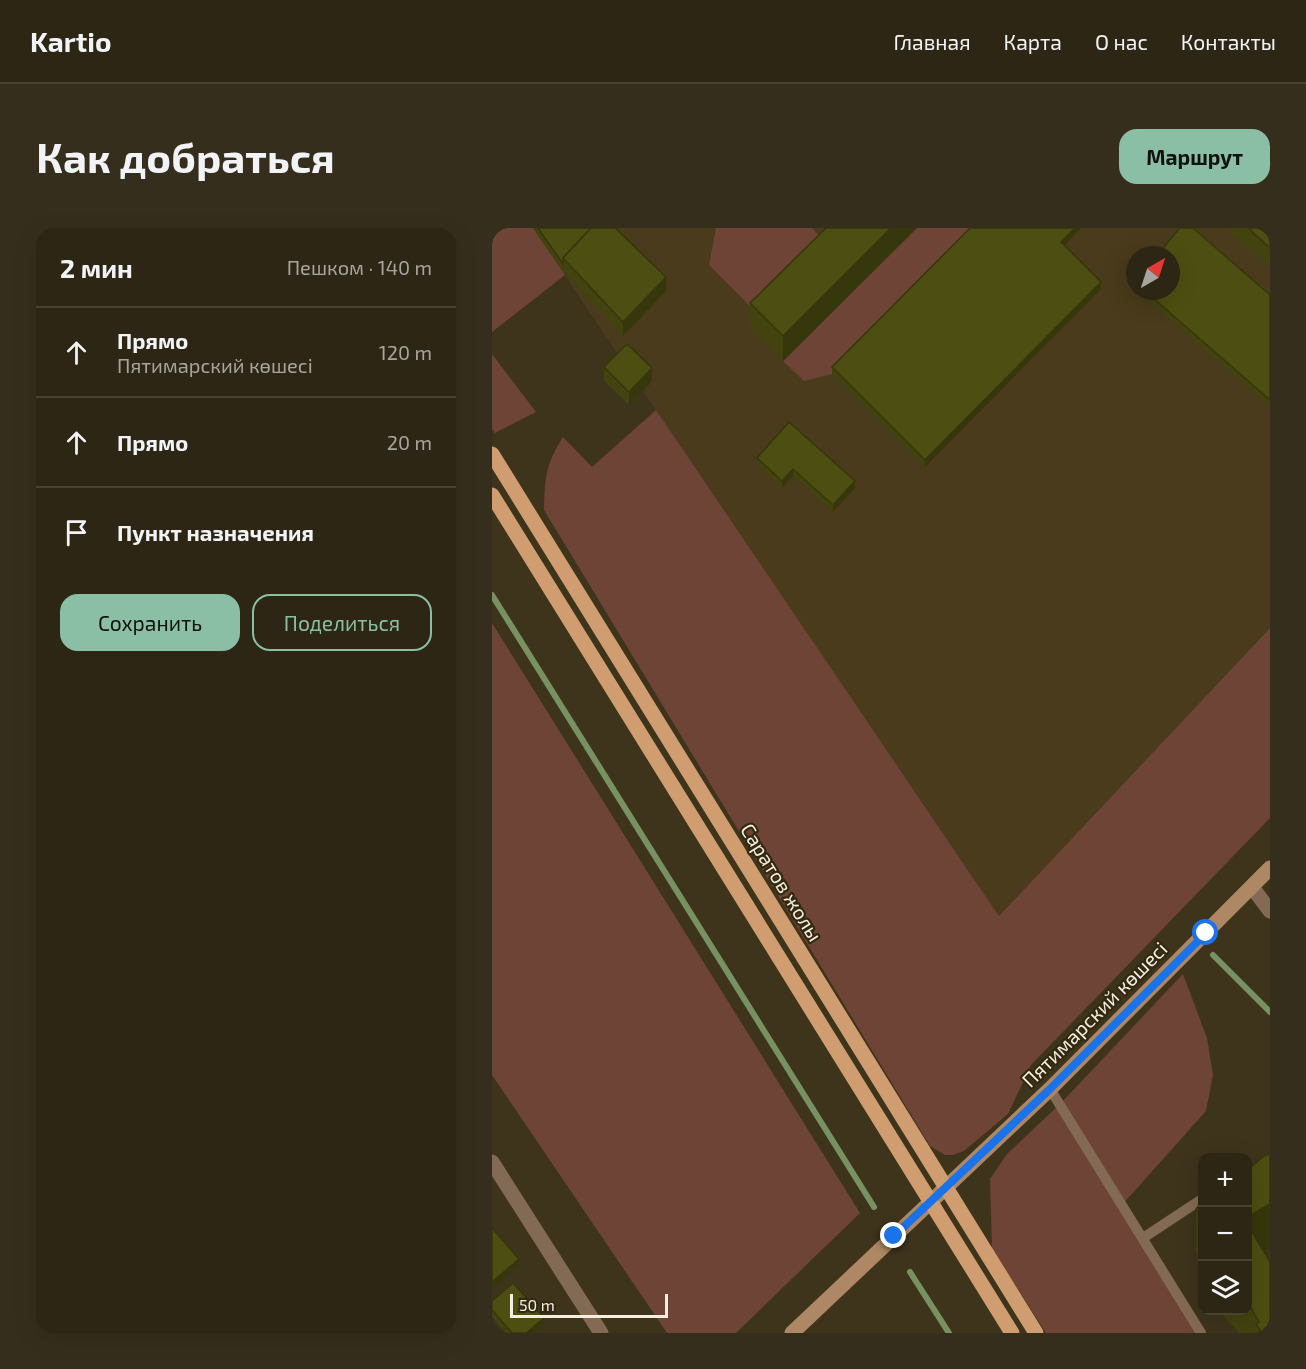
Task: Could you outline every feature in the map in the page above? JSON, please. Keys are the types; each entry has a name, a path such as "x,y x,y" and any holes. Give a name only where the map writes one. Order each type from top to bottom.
{"main road":[{"name":"Саратов жолы","path":"492,454 1036,1333"},
{"path":"492,495 1012,1333"},
{"name":"Пятимарский көшесі","path":"792,1333 1050,1089 1270,868"}],"street":[{"path":"1252,887 1270,911"},
{"path":"492,1162 601,1333"}],"lane":[{"path":"1050,1089 1201,1333"},
{"path":"1143,1238 1198,1202"}],"shaded area":[{"path":"492,228 533,228 565,275 492,332"},
{"path":"533,228 1270,228 1270,628 999,916 643,391 652,381 623,362"},
{"path":"716,228 812,228 821,238 752,308 709,265"},
{"path":"917,228 976,228 832,374 804,381 783,361"},
{"path":"492,354 536,412 495,433 492,429"},
{"path":"656,410 999,916 1270,628 1270,818 1031,1065 1008,1114 964,1151 945,1155 930,1146 544,510 547,472 563,437 592,467"},
{"path":"492,623 860,1213 736,1333 667,1333 492,1075"},
{"path":"1183,974 1207,1038 1213,1075 1206,1111 1122,1205 1201,1333 1046,1333 992,1249 990,1179 1007,1154 1060,1104"}],"building":[{"path":"538,228 591,228 563,258 563,264"},
{"path":"591,228 615,228 666,277 623,322 563,258"},
{"path":"826,228 891,228 783,336 750,303"},
{"path":"970,228 1075,228 1061,242 1101,282 925,460 832,367"},
{"path":"1180,228 1193,228 1270,295 1270,400 1155,300 1180,300 1180,246 1165,246"},
{"path":"1248,228 1270,228 1270,248"},
{"path":"627,344 652,368 629,392 604,367"},
{"path":"789,422 855,481 833,505 793,469 782,481 757,458"},
{"path":"1270,1154 1270,1204 1252,1215 1252,1166"},
{"path":"492,1228 519,1259 492,1282"},
{"path":"1252,1232 1270,1262 1270,1333 1262,1333 1256,1324 1259,1322 1252,1309"},
{"path":"513,1283 544,1318 526,1333 512,1333 492,1310 492,1301"}],"waterway":[{"path":"492,595 874,1207"},
{"path":"1213,955 1270,1012"},
{"path":"910,1272 949,1333"}],"route":[{"path":"894,1236 1050,1089 1206,933"}]}
